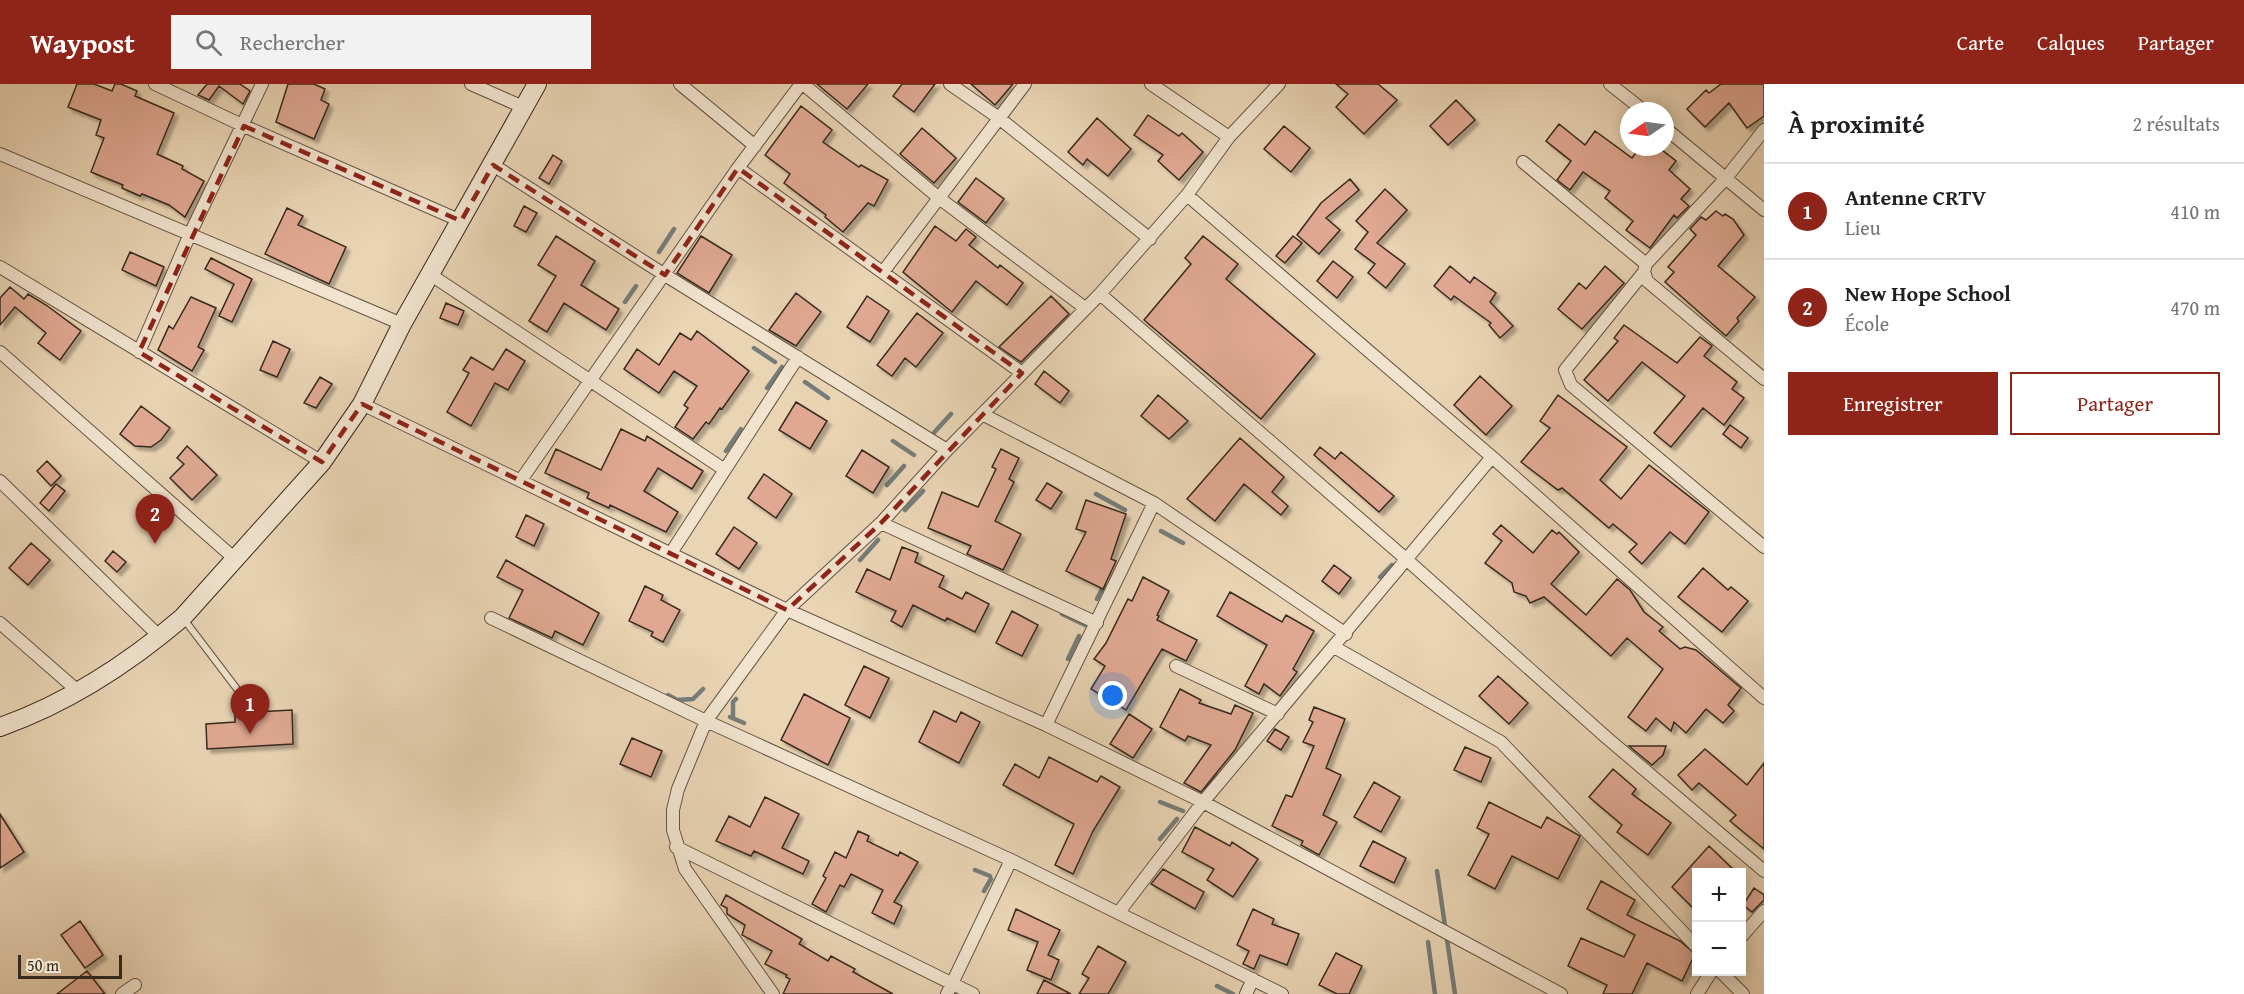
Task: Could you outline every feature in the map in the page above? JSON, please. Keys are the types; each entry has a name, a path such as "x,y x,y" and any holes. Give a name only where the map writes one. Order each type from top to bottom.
{"main road":[{"path":"0,727 79,692 107,676 160,637 183,618 322,462 362,404 402,324 537,84"}],"street":[{"path":"155,84 244,126 461,221"},
{"path":"139,352 190,234 244,126 262,84"},
{"path":"471,84 524,107"},
{"path":"680,84 754,146"},
{"path":"520,480 665,276 738,168 802,84 939,198 1085,308"},
{"path":"950,84 999,118 1150,239"},
{"path":"883,272 1024,84"},
{"path":"1151,84 1229,137"},
{"path":"773,994 685,869 676,847 673,830 676,800 706,721 787,610 881,523 947,450 1100,294 1187,195 1229,137 1279,84"},
{"path":"1610,84 1633,102"},
{"path":"1764,130 1726,178 1645,268 1565,370 1571,385 1764,547"},
{"path":"1674,135 1764,210"},
{"path":"0,154 402,324"},
{"path":"1523,162 1645,268 1647,280 1764,379"},
{"path":"493,165 665,276 947,450"},
{"path":"738,168 1022,373"},
{"path":"1187,195 1492,457 1764,698"},
{"path":"0,267 322,462"},
{"path":"430,275 725,470"},
{"path":"1100,294 1406,559 1607,738 1764,871"},
{"path":"0,352 235,559"},
{"path":"671,553 798,357"},
{"path":"362,404 787,610 1046,725 1203,802 1561,994"},
{"path":"982,414 1154,503 1346,634"},
{"path":"1119,912 1203,802 1492,457"},
{"path":"0,481 160,637"},
{"path":"1046,725 1154,503"},
{"path":"881,523 1097,623"},
{"path":"491,618 706,721 1011,860 1282,994"},
{"path":"0,623 79,692"},
{"path":"1334,647 1501,742 1692,942"},
{"path":"1176,666 1278,714"},
{"path":"676,847 950,989 973,994"},
{"path":"950,989 1011,860"},
{"path":"1746,931 1764,911"},
{"path":"1697,994 1708,976"},
{"path":"1725,976 1743,994"},
{"path":"1246,994 1253,980"},
{"path":"122,994 135,985"}],"lane":[{"path":"183,618 237,689"}],"highlighted area":[{"path":"244,126 461,221 493,165 665,275 738,168 1022,373 881,523 787,610 362,404 322,462 139,352"}],"building":[{"path":"77,84 94,84 112,91 115,84 121,84 137,91 135,96 174,113 157,154 183,166 182,169 204,181 185,217 169,205 142,194 140,196 122,188 123,185 91,172 104,138 96,135 101,120 68,107"},
{"path":"207,84 240,84 250,91 243,104 219,86 209,100 198,95"},
{"path":"288,84 314,84 325,89 321,100 329,104 314,139 276,122"},
{"path":"817,84 868,84 847,109"},
{"path":"902,84 935,84 914,112 893,96"},
{"path":"971,84 1013,84 995,105"},
{"path":"1336,84 1378,84 1397,100 1364,134 1336,107 1348,94"},
{"path":"1721,84 1764,84 1764,116 1747,128 1729,103 1705,127 1687,109 1706,90 1709,93"},
{"path":"1456,100 1475,120 1448,145 1430,126"},
{"path":"801,106 832,130 823,142 859,167 861,165 888,180 874,206 868,203 843,232 825,217 826,215 784,183 790,174 765,155"},
{"path":"1148,115 1179,136 1182,133 1203,152 1179,180 1158,161 1163,155 1134,135"},
{"path":"1097,118 1131,149 1108,176 1087,159 1083,165 1068,152"},
{"path":"1559,124 1585,145 1595,131 1620,149 1620,156 1632,158 1633,156 1670,156 1676,161 1669,170 1690,189 1681,199 1689,206 1677,218 1674,215 1650,248 1626,230 1633,221 1605,198 1610,191 1583,172 1570,190 1557,180 1571,161 1546,141"},
{"path":"1284,126 1310,148 1291,172 1264,149"},
{"path":"922,128 956,158 934,183 900,154"},
{"path":"553,155 562,161 549,184 539,178"},
{"path":"976,178 1004,199 986,223 958,202"},
{"path":"1350,179 1359,190 1326,218 1340,230 1319,254 1297,235 1321,203"},
{"path":"1385,189 1407,210 1377,243 1405,264 1386,288 1368,273 1375,264 1355,249 1368,232 1356,221"},
{"path":"524,206 537,213 526,232 514,226"},
{"path":"287,208 303,216 298,225 346,247 329,284 265,254"},
{"path":"1716,211 1733,219 1744,235 1718,266 1755,297 1737,318 1739,321 1726,336 1665,282 1674,272 1668,267 1696,235 1690,229 1701,217 1706,220"},
{"path":"935,226 956,241 966,229 976,237 969,245 998,268 1000,265 1023,283 1007,305 976,281 952,312 903,272"},
{"path":"556,236 595,261 581,285 619,309 606,330 564,303 547,332 529,321 556,276 538,265"},
{"path":"701,236 732,255 709,293 677,273"},
{"path":"1203,236 1238,264 1226,279 1315,354 1261,419 1144,320 1191,264 1185,258"},
{"path":"1293,236 1302,243 1285,263 1276,256"},
{"path":"130,252 164,267 156,286 122,270"},
{"path":"211,258 252,279 232,322 219,316 234,284 205,269"},
{"path":"1333,261 1353,277 1337,298 1317,281"},
{"path":"1450,266 1470,283 1474,277 1496,293 1490,302 1513,326 1500,338 1489,325 1491,323 1454,296 1451,300 1434,286"},
{"path":"1605,266 1624,283 1582,329 1558,309 1579,283 1586,289"},
{"path":"10,287 24,299 28,294 46,305 81,331 60,360 38,343 46,333 15,307 0,325 0,298"},
{"path":"796,293 821,312 796,346 769,330"},
{"path":"867,296 889,311 870,342 847,327"},
{"path":"1051,296 1069,314 1021,362 999,347"},
{"path":"191,297 216,308 198,347 204,350 192,371 158,350 169,326 173,329"},
{"path":"446,303 464,311 458,325 440,318"},
{"path":"917,313 943,333 916,367 905,358 892,376 877,365"},
{"path":"1624,325 1677,363 1700,337 1712,346 1704,356 1737,382 1732,389 1744,398 1724,425 1703,408 1671,447 1654,433 1685,396 1642,362 1608,401 1584,380 1618,341 1614,338"},
{"path":"697,331 749,371 722,409 720,408 709,424 706,422 693,439 675,427 688,408 684,405 697,386 674,371 659,393 624,369 637,349 659,365 680,333 691,340"},
{"path":"273,341 290,349 277,377 260,370"},
{"path":"506,349 525,361 508,390 495,383 471,426 447,412 469,373 463,370 471,357 493,370"},
{"path":"1044,371 1069,391 1060,403 1035,384"},
{"path":"1480,376 1512,406 1486,435 1454,405"},
{"path":"320,377 332,384 316,408 304,403"},
{"path":"1158,395 1188,421 1169,439 1141,416"},
{"path":"1558,395 1627,447 1600,480 1621,499 1649,465 1709,512 1685,544 1670,532 1642,564 1629,552 1637,544 1613,524 1609,528 1562,488 1558,490 1521,462 1550,428 1540,421"},
{"path":"796,402 827,421 810,449 779,430"},
{"path":"141,406 170,428 161,440 151,447 135,446 120,434"},
{"path":"1730,425 1748,438 1741,448 1723,434"},
{"path":"621,429 645,441 647,436 703,471 692,489 658,468 644,491 678,512 666,532 610,505 609,508 587,498 589,493 545,473 556,449 601,470"},
{"path":"1240,438 1284,477 1272,492 1288,506 1281,515 1244,484 1215,521 1187,499"},
{"path":"187,446 217,475 192,500 170,478 184,464 177,458"},
{"path":"1320,447 1335,459 1341,452 1394,496 1379,512 1314,455"},
{"path":"1001,449 1019,458 1009,479 1014,482 995,521 1021,534 1003,570 967,554 971,546 928,528 942,492 978,507 996,469 992,467"},
{"path":"862,450 889,467 873,493 846,476"},
{"path":"47,461 61,476 51,486 37,471"},
{"path":"764,474 792,494 776,518 748,498"},
{"path":"1047,483 1062,492 1051,509 1036,500"},
{"path":"56,484 65,491 49,511 40,503"},
{"path":"1086,500 1126,514 1111,559 1116,561 1103,589 1066,571 1086,532 1076,529"},
{"path":"526,515 544,524 534,546 516,537"},
{"path":"1501,525 1533,553 1552,530 1557,534 1559,532 1579,552 1551,584 1586,615 1617,579 1630,590 1644,612 1663,627 1659,631 1680,649 1685,647 1696,650 1741,688 1728,705 1734,711 1723,723 1706,709 1686,733 1674,722 1671,731 1656,718 1646,731 1628,717 1663,669 1627,638 1611,656 1544,597 1530,603 1526,596 1514,592 1512,583 1485,563 1502,541 1493,534"},
{"path":"734,527 757,543 739,569 716,554"},
{"path":"31,543 50,560 28,585 9,568"},
{"path":"902,547 918,553 915,562 944,576 939,587 962,599 966,592 989,604 975,632 947,618 945,621 913,605 902,627 891,621 896,611 856,592 867,569 890,580"},
{"path":"113,551 126,562 117,572 105,561"},
{"path":"506,560 599,613 583,645 555,631 552,638 509,618 523,590 497,577"},
{"path":"1334,565 1351,578 1339,594 1322,581"},
{"path":"1703,568 1728,590 1731,587 1748,601 1722,632 1678,597"},
{"path":"1143,577 1169,591 1157,615 1159,616 1157,620 1197,640 1186,661 1162,649 1126,710 1091,689 1105,666 1094,659 1106,643 1128,599 1132,601"},
{"path":"645,586 663,595 661,600 680,610 663,642 651,636 653,632 629,621"},
{"path":"1230,592 1282,622 1286,615 1314,631 1293,669 1297,672 1280,696 1264,684 1259,694 1245,686 1267,645 1217,616"},
{"path":"1012,611 1038,625 1022,656 996,643"},
{"path":"864,666 889,678 870,718 845,705"},
{"path":"1498,676 1528,703 1509,724 1479,696"},
{"path":"1180,689 1201,700 1199,703 1231,714 1235,705 1253,713 1235,750 1201,792 1184,783 1211,745 1188,736 1185,741 1160,727"},
{"path":"804,694 850,718 828,765 781,740"},
{"path":"1314,707 1345,719 1326,768 1341,775 1323,815 1337,822 1319,855 1301,845 1303,841 1272,826 1286,795 1292,797 1314,746 1303,742 1313,722 1309,720"},
{"path":"292,710 293,744 207,749 206,724 235,722 235,713"},
{"path":"934,711 956,722 961,712 980,722 959,763 919,742"},
{"path":"1129,714 1152,729 1133,758 1110,744"},
{"path":"1275,729 1289,737 1281,750 1267,741"},
{"path":"632,738 662,751 651,777 620,764"},
{"path":"1629,746 1666,746 1663,755 1652,765"},
{"path":"1465,747 1491,758 1481,782 1454,770"},
{"path":"1705,749 1747,785 1764,763 1764,849 1730,821 1736,815 1699,783 1692,790 1678,775"},
{"path":"1049,757 1097,782 1101,776 1120,787 1093,831 1073,874 1055,865 1074,824 1003,785 1015,764 1039,778"},
{"path":"1613,769 1636,789 1632,794 1671,823 1648,855 1617,832 1622,825 1589,797"},
{"path":"1374,782 1400,797 1381,832 1354,817"},
{"path":"765,797 799,814 782,848 809,861 803,874 754,851 751,856 716,841 729,816 750,827"},
{"path":"1489,802 1541,828 1547,817 1580,836 1558,879 1512,856 1495,889 1468,875 1489,834 1477,828"},
{"path":"0,814 24,852 0,868"},
{"path":"1195,827 1230,846 1232,842 1258,859 1233,897 1207,880 1214,869 1182,852"},
{"path":"858,831 869,836 867,841 898,856 900,852 918,862 894,902 902,906 894,924 872,913 883,890 851,874 844,887 840,885 826,912 812,904 826,878 823,876 835,852 846,858"},
{"path":"1373,841 1406,858 1394,883 1360,866"},
{"path":"1709,846 1732,868 1692,868 1692,907 1672,887"},
{"path":"1163,869 1204,892 1195,909 1151,884"},
{"path":"1601,881 1635,900 1627,915 1680,941 1692,951 1692,960 1682,981 1647,963 1632,994 1603,994 1607,985 1568,966 1581,938 1624,957 1635,935 1587,909"},
{"path":"1754,888 1764,895 1764,900 1752,912 1746,907 1746,900"},
{"path":"726,895 802,939 799,944 828,961 831,956 855,969 853,972 893,994 783,994 790,979 786,977 787,975 765,964 772,951 742,935 745,925 727,914 727,908 721,905"},
{"path":"1016,909 1060,930 1048,955 1059,960 1051,980 1027,970 1038,942 1008,930"},
{"path":"1253,909 1274,919 1272,924 1299,934 1287,965 1260,955 1254,969 1243,964 1249,951 1237,945"},
{"path":"80,921 103,955 85,968 61,935"},
{"path":"1098,946 1126,962 1108,994 1079,994 1089,978 1082,974"},
{"path":"1336,953 1362,966 1349,994 1337,994 1319,985"},
{"path":"87,971 105,994 57,994"},
{"path":"1044,980 1071,994 1037,994"}],"waterway":[{"path":"659,252 674,229"},
{"path":"625,302 636,286"},
{"path":"754,348 775,362"},
{"path":"767,388 782,367"},
{"path":"805,382 828,398"},
{"path":"930,437 951,414"},
{"path":"726,451 741,429"},
{"path":"893,441 914,455"},
{"path":"887,485 904,466"},
{"path":"905,510 923,491"},
{"path":"1096,494 1125,510"},
{"path":"1161,531 1183,543"},
{"path":"860,560 878,540"},
{"path":"1380,577 1392,565"},
{"path":"1097,599 1104,585"},
{"path":"1062,614 1085,625"},
{"path":"1068,659 1079,636"},
{"path":"668,695 677,700 693,699 703,689"},
{"path":"733,717 733,702 736,699"},
{"path":"730,717 744,723"},
{"path":"1205,787 1215,775"},
{"path":"1160,802 1183,811"},
{"path":"1160,839 1177,819"},
{"path":"975,870 990,876"},
{"path":"1437,871 1455,994"},
{"path":"984,891 991,879"},
{"path":"1428,942 1435,994"},
{"path":"1217,986 1233,994"}],"place":[{"name":"New Hope School","path":"155,544"},
{"name":"Antenne CRTV","path":"250,734"}]}
